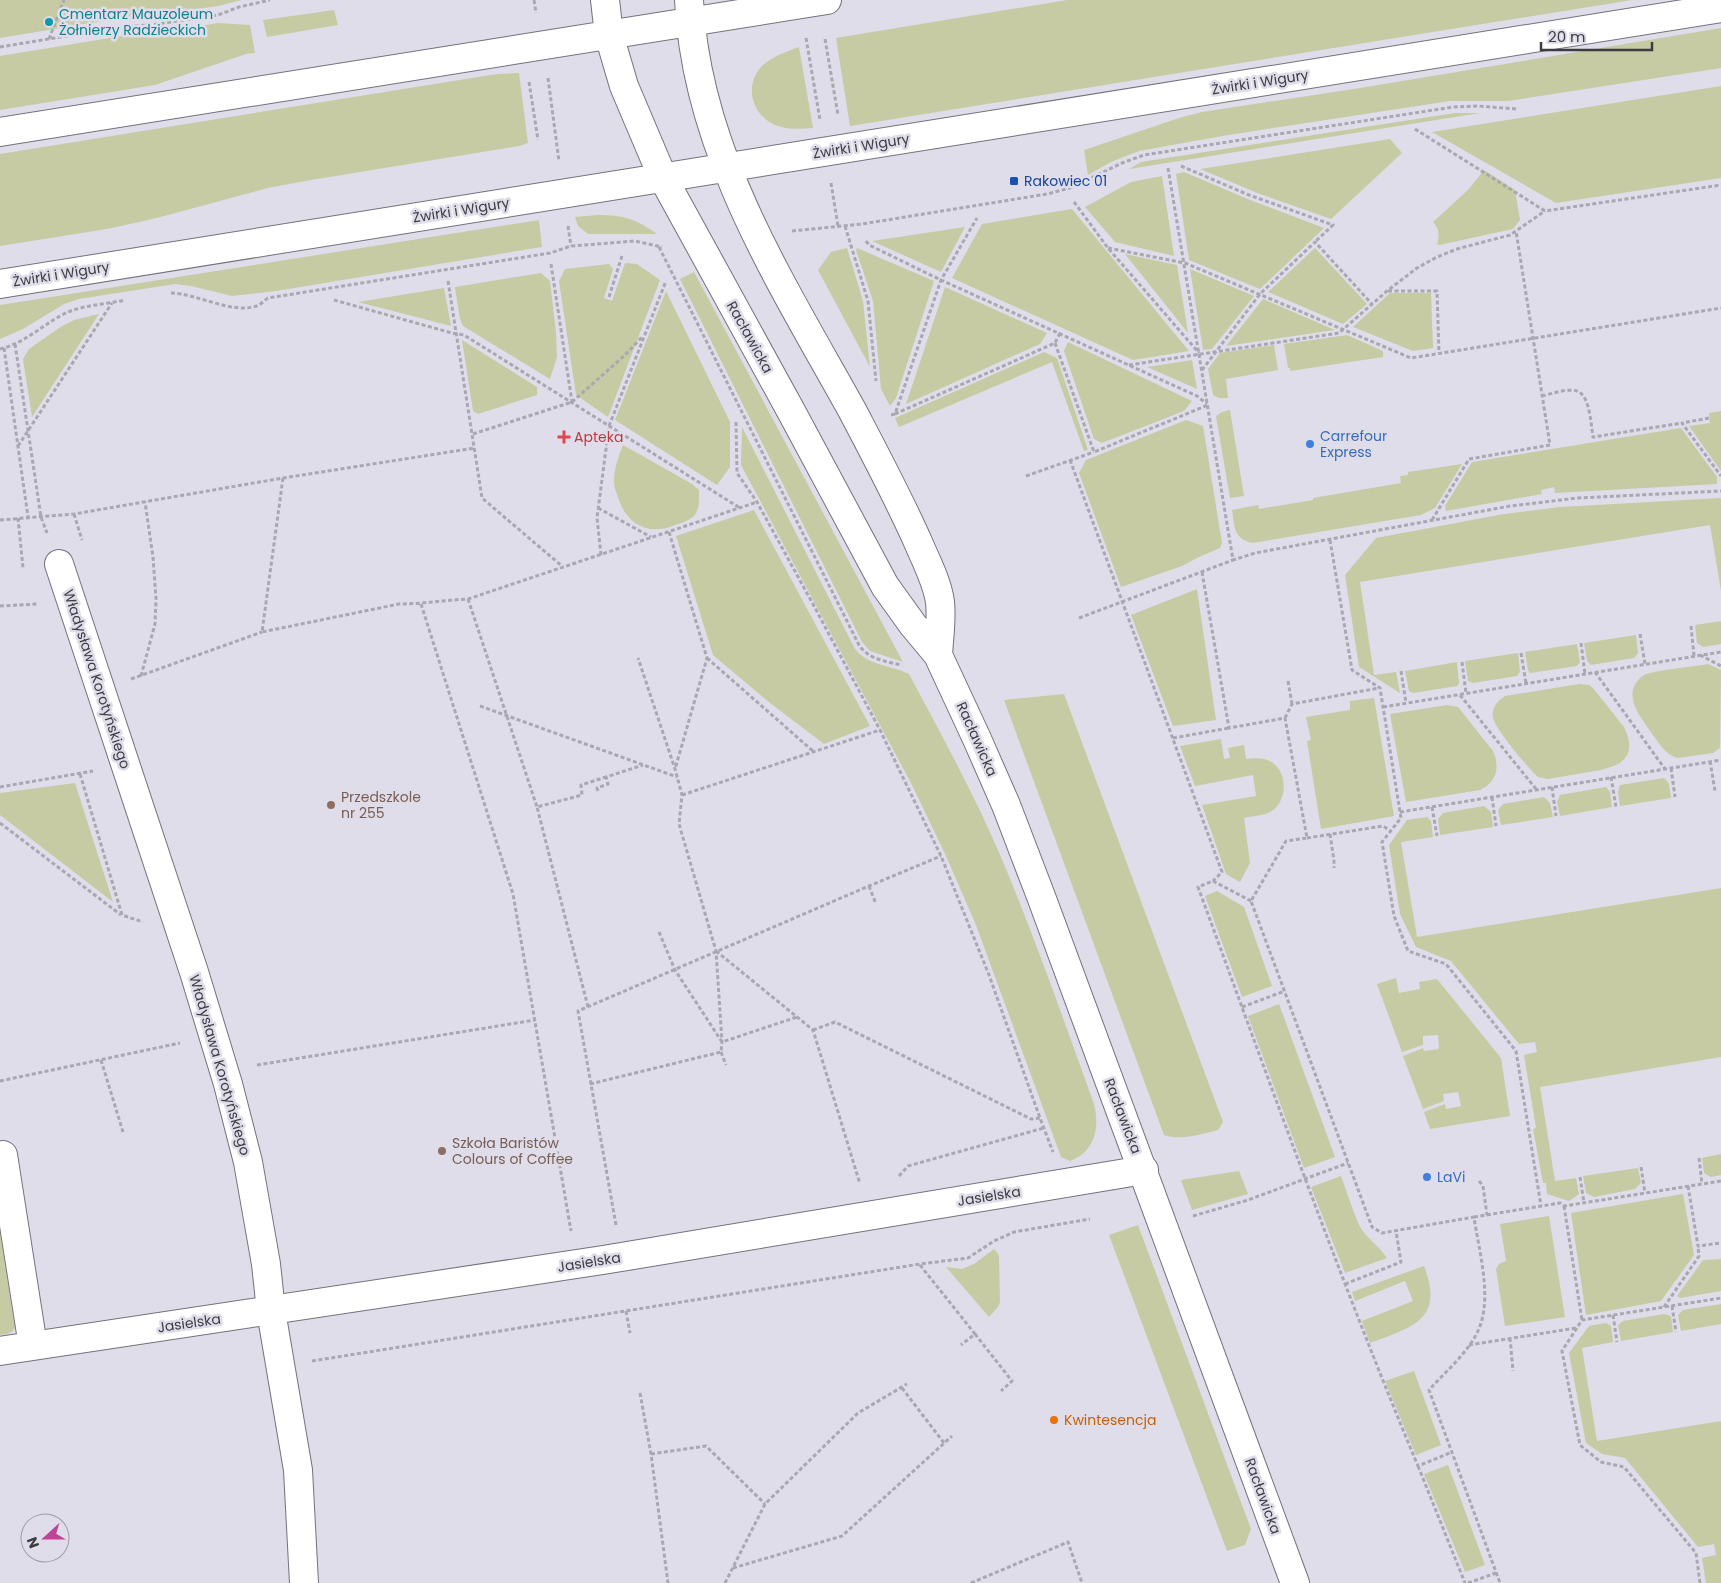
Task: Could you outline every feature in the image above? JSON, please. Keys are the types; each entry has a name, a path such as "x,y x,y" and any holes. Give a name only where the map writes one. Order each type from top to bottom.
{"street":[{"name":"Racławicka","path":"605,0 609,35 624,86 663,178 885,586 913,625 938,655 1006,805 1144,1170 1296,1583"},
{"path":"0,132 523,47 609,35 690,11 827,0"},
{"name":"Żwirki i Wigury","path":"0,284 1721,8"},
{"name":"Racławicka","path":"690,11 699,72 711,121 727,168 764,251 886,473 933,576 940,601 941,615 938,655"},
{"name":"Władysława Korotyńskiego","path":"59,564 191,963 228,1084 248,1162 298,1470 304,1583"},
{"path":"3,1155 33,1346"},
{"name":"Jasielska","path":"0,1351 603,1260 1144,1170"}],"path":[{"path":"48,39 64,0"},
{"path":"0,47 128,26 151,25 218,15 239,7 270,0"},
{"path":"825,39 839,119"},
{"path":"807,44 820,121"},
{"path":"528,74 538,140"},
{"path":"548,76 555,132"},
{"path":"794,230 845,226 1048,194 1070,188 1122,163 1144,155 1453,107 1478,106 1517,109"},
{"path":"1414,129 1545,211"},
{"path":"1182,166 1249,195 1333,226 1260,294 1202,370"},
{"path":"1168,168 1234,560"},
{"path":"1129,365 1339,333 1387,291 1417,268 1438,256 1457,249 1510,235 1545,211 1721,185"},
{"path":"832,189 838,226"},
{"path":"1074,202 1108,248 1199,354"},
{"path":"895,414 941,280 977,218"},
{"path":"845,226 868,301 877,387"},
{"path":"1432,521 1469,459 1550,445 1516,231"},
{"path":"170,293 179,293 212,303 235,307 258,306 268,298 550,253 571,246 634,241 666,247"},
{"path":"866,241 869,245 941,280 1197,396 1208,405"},
{"path":"1315,242 1372,304"},
{"path":"659,247 862,650 871,656 901,666 938,655"},
{"path":"1108,248 1185,263 1411,358 1721,308"},
{"path":"609,297 622,256"},
{"path":"551,264 572,402"},
{"path":"448,281 482,498 563,567"},
{"path":"601,555 597,518 609,426 666,281"},
{"path":"1387,291 1436,290 1439,353"},
{"path":"28,518 2,349 15,344 70,312 131,300"},
{"path":"334,300 464,335 740,508"},
{"path":"18,446 112,303"},
{"path":"889,417 1055,343 1060,333"},
{"path":"473,434 572,402 624,356 644,335"},
{"path":"1055,343 1094,452"},
{"path":"15,344 40,517"},
{"path":"1542,396 1572,391 1578,391 1582,394 1586,399 1593,437 1709,418"},
{"path":"1026,476 1094,452 1208,405"},
{"path":"736,422 737,472 757,502 880,730 941,856 989,975 1056,1159"},
{"path":"1682,423 1721,476"},
{"path":"0,520 74,514 283,478 475,448"},
{"path":"1070,460 1222,872 1213,881 1198,886 1375,1363 1467,1583 1496,1573"},
{"path":"262,632 283,478"},
{"path":"1078,618 1255,553 1550,501 1721,492"},
{"path":"140,676 155,624 156,599 153,557 145,502"},
{"path":"128,681 262,632 399,604 421,604 443,600 468,599 757,502"},
{"path":"598,508 652,538"},
{"path":"18,518 23,568"},
{"path":"669,532 707,658 815,752"},
{"path":"1330,540 1352,670 1380,688 1401,818 1382,842 1394,916 1408,951 1446,964 1516,1051 1541,1206"},
{"path":"1202,572 1229,728"},
{"path":"468,599 536,807 588,1007"},
{"path":"0,606 45,604"},
{"path":"421,604 513,894 571,1234"},
{"path":"1690,626 1694,656"},
{"path":"1640,634 1644,664"},
{"path":"1580,643 1585,674"},
{"path":"1521,652 1526,683"},
{"path":"1383,707 1721,652"},
{"path":"1699,655 1721,666"},
{"path":"638,658 682,795 679,824 716,951 721,1052 726,1066"},
{"path":"675,769 707,658"},
{"path":"1462,662 1466,693"},
{"path":"1401,671 1406,703"},
{"path":"1595,672 1665,769"},
{"path":"1288,681 1292,704 1285,718 1307,838"},
{"path":"1292,704 1380,688"},
{"path":"1460,694 1536,790"},
{"path":"480,706 677,777"},
{"path":"1173,738 1285,718"},
{"path":"682,795 880,730"},
{"path":"1400,812 1721,759"},
{"path":"1710,761 1715,791"},
{"path":"536,807 582,795 582,785 644,765"},
{"path":"1671,768 1675,797"},
{"path":"0,787 97,771"},
{"path":"80,774 122,915"},
{"path":"598,791 597,788 608,784 606,777"},
{"path":"1612,778 1616,807"},
{"path":"1552,787 1556,816"},
{"path":"1492,797 1496,826"},
{"path":"1432,807 1437,836"},
{"path":"0,823 122,915 150,925"},
{"path":"1251,901 1286,841 1383,826 1391,831"},
{"path":"1330,834 1334,868"},
{"path":"617,1229 578,1011 941,856"},
{"path":"1213,881 1251,901 1372,1227 1382,1233 1560,1203 1564,1206 1721,1181"},
{"path":"869,886 876,904"},
{"path":"659,932 675,970 722,1042"},
{"path":"716,951 813,1030 860,1184"},
{"path":"1242,1007 1285,991"},
{"path":"722,1042 797,1017"},
{"path":"251,1066 535,1020"},
{"path":"813,1030 836,1022 1031,1120 1040,1118"},
{"path":"0,1081 188,1042"},
{"path":"590,1084 721,1052"},
{"path":"101,1060 123,1132"},
{"path":"893,1181 908,1166 1044,1128"},
{"path":"1699,1158 1702,1184"},
{"path":"1188,1218 1248,1200 1348,1163"},
{"path":"1641,1167 1645,1193"},
{"path":"1580,1177 1584,1203"},
{"path":"1479,1180 1482,1186 1487,1215"},
{"path":"851,1186 869,1183"},
{"path":"1664,1307 1699,1256 1688,1186"},
{"path":"1564,1206 1582,1320 1562,1351 1580,1445 1601,1462 1624,1468 1696,1553 1700,1583"},
{"path":"1474,1217 1486,1300 1478,1331 1469,1345 1429,1390 1500,1583"},
{"path":"310,1361 968,1258 994,1241 1014,1232 1090,1219"},
{"path":"1346,1284 1401,1262 1396,1230"},
{"path":"1698,1246 1721,1243"},
{"path":"920,1264 1012,1381 1001,1391"},
{"path":"1582,1320 1721,1298"},
{"path":"1672,1306 1676,1332"},
{"path":"626,1311 630,1333"},
{"path":"1613,1316 1617,1342"},
{"path":"1469,1345 1577,1328"},
{"path":"961,1345 975,1334"},
{"path":"1510,1338 1514,1371"},
{"path":"725,1583 765,1504 858,1413 907,1384"},
{"path":"902,1388 944,1443"},
{"path":"640,1393 651,1454 668,1583"},
{"path":"733,1568 842,1536 952,1436"},
{"path":"651,1454 706,1446 765,1504"},
{"path":"1418,1466 1452,1452"},
{"path":"971,1583 1068,1542 1082,1583"}],"green space":[{"name":"Cmentarz Mauzoleum Żołnierzy Radzieckich","path":"0,0 242,0 218,6 150,16 127,17 0,38"},
{"path":"1067,0 1632,0 850,126 836,38"},
{"path":"334,10 338,25 267,37 263,20"},
{"path":"218,23 250,25 255,53 246,54 155,85 0,110 0,56 128,35 139,37"},
{"path":"1721,28 1721,68 1508,101 1450,101 1228,135 1139,151 1111,162 1088,175 1084,150 1202,112 1360,88"},
{"path":"799,47 813,128 780,127 767,120 756,107 752,91 753,83 756,75 765,63"},
{"path":"519,73 528,143 519,146 268,188 153,219 107,229 0,246 0,154 497,74"},
{"path":"1721,86 1721,178 1556,203 1432,132"},
{"path":"1455,113 1480,113 1129,169 1141,162"},
{"path":"1390,139 1402,153 1331,219 1260,194 1200,169"},
{"path":"1484,170 1515,190 1520,220 1513,229 1437,244 1438,232 1433,222 1469,189"},
{"path":"1184,172 1324,228 1260,289 1189,260 1176,174"},
{"path":"1162,176 1174,256 1115,242 1085,207 1131,182"},
{"path":"1072,209 1189,351 1133,360 952,278 982,224"},
{"path":"598,215 629,219 657,234 588,234 578,226 575,217"},
{"path":"539,220 542,247 276,291 232,296 175,284 79,299 64,304 23,329 0,339 0,305"},
{"path":"965,227 941,272 872,241"},
{"path":"847,248 863,301 870,367 818,270 831,252"},
{"path":"857,248 934,281 896,398 890,406 881,389 873,301 856,250"},
{"path":"1315,248 1367,304 1343,324 1268,292"},
{"path":"1125,254 1177,265 1188,333"},
{"path":"625,263 637,264 660,280 608,417 576,395 559,281 565,269 609,264 613,269 604,298 612,301"},
{"path":"1190,269 1254,296 1212,349 1203,350"},
{"path":"694,272 903,662 870,651 862,642 680,279"},
{"path":"541,273 550,281 556,333 557,357 550,379 463,326 460,319 455,287"},
{"path":"945,287 1047,333 1040,344 906,404"},
{"path":"444,288 451,326 358,302"},
{"path":"666,291 730,422 730,467 717,485 615,420"},
{"path":"1390,293 1431,293 1433,348 1413,351 1353,327"},
{"path":"1263,299 1335,330 1226,346"},
{"path":"99,314 32,417 23,359 29,349 74,320"},
{"path":"1347,335 1383,351 1383,357 1290,371 1290,368 1288,368 1284,344"},
{"path":"462,340 537,387 537,395 478,414 473,411"},
{"path":"1068,342 1192,401 1184,411 1102,443 1094,439 1064,351"},
{"path":"1274,345 1278,370 1226,379 1228,398 1219,398 1213,395 1208,369 1220,353"},
{"path":"1044,352 1057,358 1088,450 1084,451 1052,362 899,427 895,418"},
{"path":"1192,360 1197,389 1147,367"},
{"path":"1230,410 1244,496 1230,498 1216,416"},
{"path":"1721,411 1721,471 1689,426 1710,423 1709,413"},
{"path":"1186,420 1203,426 1222,543 1220,548 1182,566 1121,587 1079,473 1086,460"},
{"path":"742,427 855,649 866,659 909,674 957,764 991,834 1014,887 1094,1104 1096,1130 1094,1138 1085,1152 1070,1161 1061,1157 976,925 946,856 912,785 741,465"},
{"path":"1681,428 1717,477 1717,484 1555,493 1554,487 1541,490 1542,494 1446,511 1445,506 1472,462"},
{"path":"623,445 692,484 699,490 698,507 694,516 689,520 670,527 652,529 637,524 625,513 614,484 618,459"},
{"path":"1462,464 1435,508 1421,515 1252,543 1241,538 1236,531 1232,510 1258,505 1259,509 1401,483 1400,476 1408,475 1408,472"},
{"path":"1721,498 1721,591 1710,525 1360,582 1374,675 1396,672 1400,693 1359,667 1345,575 1376,538 1504,514 1560,507"},
{"path":"754,510 870,726 824,744 770,703 713,655 676,536"},
{"path":"1197,589 1216,720 1173,726 1131,615"},
{"path":"1721,621 1721,644 1703,647 1697,643 1695,625"},
{"path":"1636,635 1638,653 1634,658 1591,665 1587,661 1584,643"},
{"path":"1577,644 1580,662 1577,666 1530,673 1528,670 1525,652"},
{"path":"1518,653 1520,672 1517,676 1473,683 1468,681 1465,661"},
{"path":"1457,662 1459,683 1457,686 1413,693 1409,691 1405,671"},
{"path":"1708,664 1721,670 1720,748 1713,753 1678,758 1669,754 1663,748 1641,719 1634,704 1633,689 1637,682 1648,673"},
{"path":"1579,684 1589,685 1593,688 1624,727 1629,739 1629,749 1626,757 1613,766 1603,769 1548,779 1538,777 1520,758 1495,724 1493,718 1494,708 1499,700 1505,696"},
{"path":"1064,694 1223,1122 1218,1130 1184,1137 1164,1135 1004,700"},
{"path":"1374,698 1394,816 1321,829 1307,741 1311,740 1306,717 1350,710 1350,701"},
{"path":"1447,705 1458,707 1493,751 1496,763 1495,774 1490,783 1480,790 1406,802 1390,714"},
{"path":"1221,739 1224,759 1230,758 1228,748 1244,745 1246,759 1263,759 1270,761 1278,768 1282,775 1284,789 1279,804 1274,809 1265,814 1244,818 1250,863 1240,882 1226,874 1202,805 1256,796 1253,775 1195,786 1180,746"},
{"path":"1664,778 1669,784 1671,798 1620,806 1618,792 1620,785"},
{"path":"75,783 113,902 0,815 0,793"},
{"path":"1606,787 1610,792 1612,807 1560,816 1557,802 1560,795"},
{"path":"1544,797 1550,803 1553,817 1501,825 1498,810 1503,804"},
{"path":"1484,806 1491,812 1493,827 1440,835 1438,819 1443,813"},
{"path":"1427,817 1431,821 1433,837 1401,842 1417,937 1721,888 1721,1057 1540,1087 1555,1181 1576,1178 1579,1194 1569,1201 1547,1194 1546,1183 1543,1183 1533,1129 1536,1128 1524,1055 1537,1052 1535,1042 1519,1044 1451,961 1416,947 1400,914 1389,845 1407,820"},
{"path":"1217,891 1244,907 1272,986 1242,997 1205,896"},
{"path":"1396,978 1399,993 1420,989 1419,982 1437,979 1501,1058 1510,1116 1430,1129 1424,1112 1445,1104 1446,1109 1461,1106 1458,1092 1443,1094 1444,1101 1423,1109 1403,1056 1423,1048 1424,1051 1439,1049 1438,1035 1423,1036 1423,1045 1402,1052 1377,984"},
{"path":"1279,1004 1335,1157 1304,1168 1248,1016"},
{"path":"1721,1154 1721,1175 1711,1177 1704,1173 1702,1158"},
{"path":"1638,1168 1641,1183 1635,1189 1594,1197 1586,1193 1583,1176"},
{"path":"1239,1171 1248,1194 1192,1210 1181,1180"},
{"path":"1341,1176 1359,1225 1387,1258 1345,1273 1311,1187"},
{"path":"1683,1194 1694,1255 1661,1301 1586,1315 1571,1213"},
{"path":"1549,1216 1565,1317 1505,1326 1496,1269 1499,1264 1506,1261 1500,1224"},
{"path":"1138,1225 1251,1529 1245,1545 1227,1551 1109,1235"},
{"path":"0,1231 13,1317 17,1322 11,1332 0,1335"},
{"path":"994,1249 999,1257 1000,1302 989,1317 946,1267 962,1269 974,1264"},
{"path":"1721,1259 1721,1291 1680,1298 1677,1296 1703,1260"},
{"path":"1424,1266 1429,1284 1430,1299 1427,1310 1421,1319 1399,1332 1370,1343 1362,1321 1413,1301 1405,1281 1355,1301 1352,1292"},
{"path":"1721,1304 1721,1324 1681,1331 1678,1315 1683,1310"},
{"path":"1664,1314 1671,1316 1673,1332 1621,1341 1618,1325 1623,1321"},
{"path":"1606,1323 1611,1326 1613,1342 1582,1348 1597,1441 1721,1421 1721,1583 1706,1583 1702,1558 1716,1555 1714,1544 1698,1547 1625,1458 1602,1454 1586,1443 1569,1353 1589,1326"},
{"path":"1414,1371 1441,1445 1416,1455 1385,1381"},
{"path":"1448,1465 1485,1565 1465,1572 1424,1474"}],"place":[{"name":"Cmentarz Mauzoleum Żołnierzy Radzieckich","path":"49,22"},
{"name":"Rakowiec 01","path":"1014,181"},
{"name":"Apteka","path":"564,437"},
{"name":"Carrefour Express","path":"1310,444"},
{"name":"Przedszkole nr 255","path":"331,805"},
{"name":"Szkoła Baristów Colours of Coffee","path":"442,1151"},
{"name":"LaVi","path":"1427,1177"},
{"name":"Kwintesencja","path":"1054,1420"}]}
